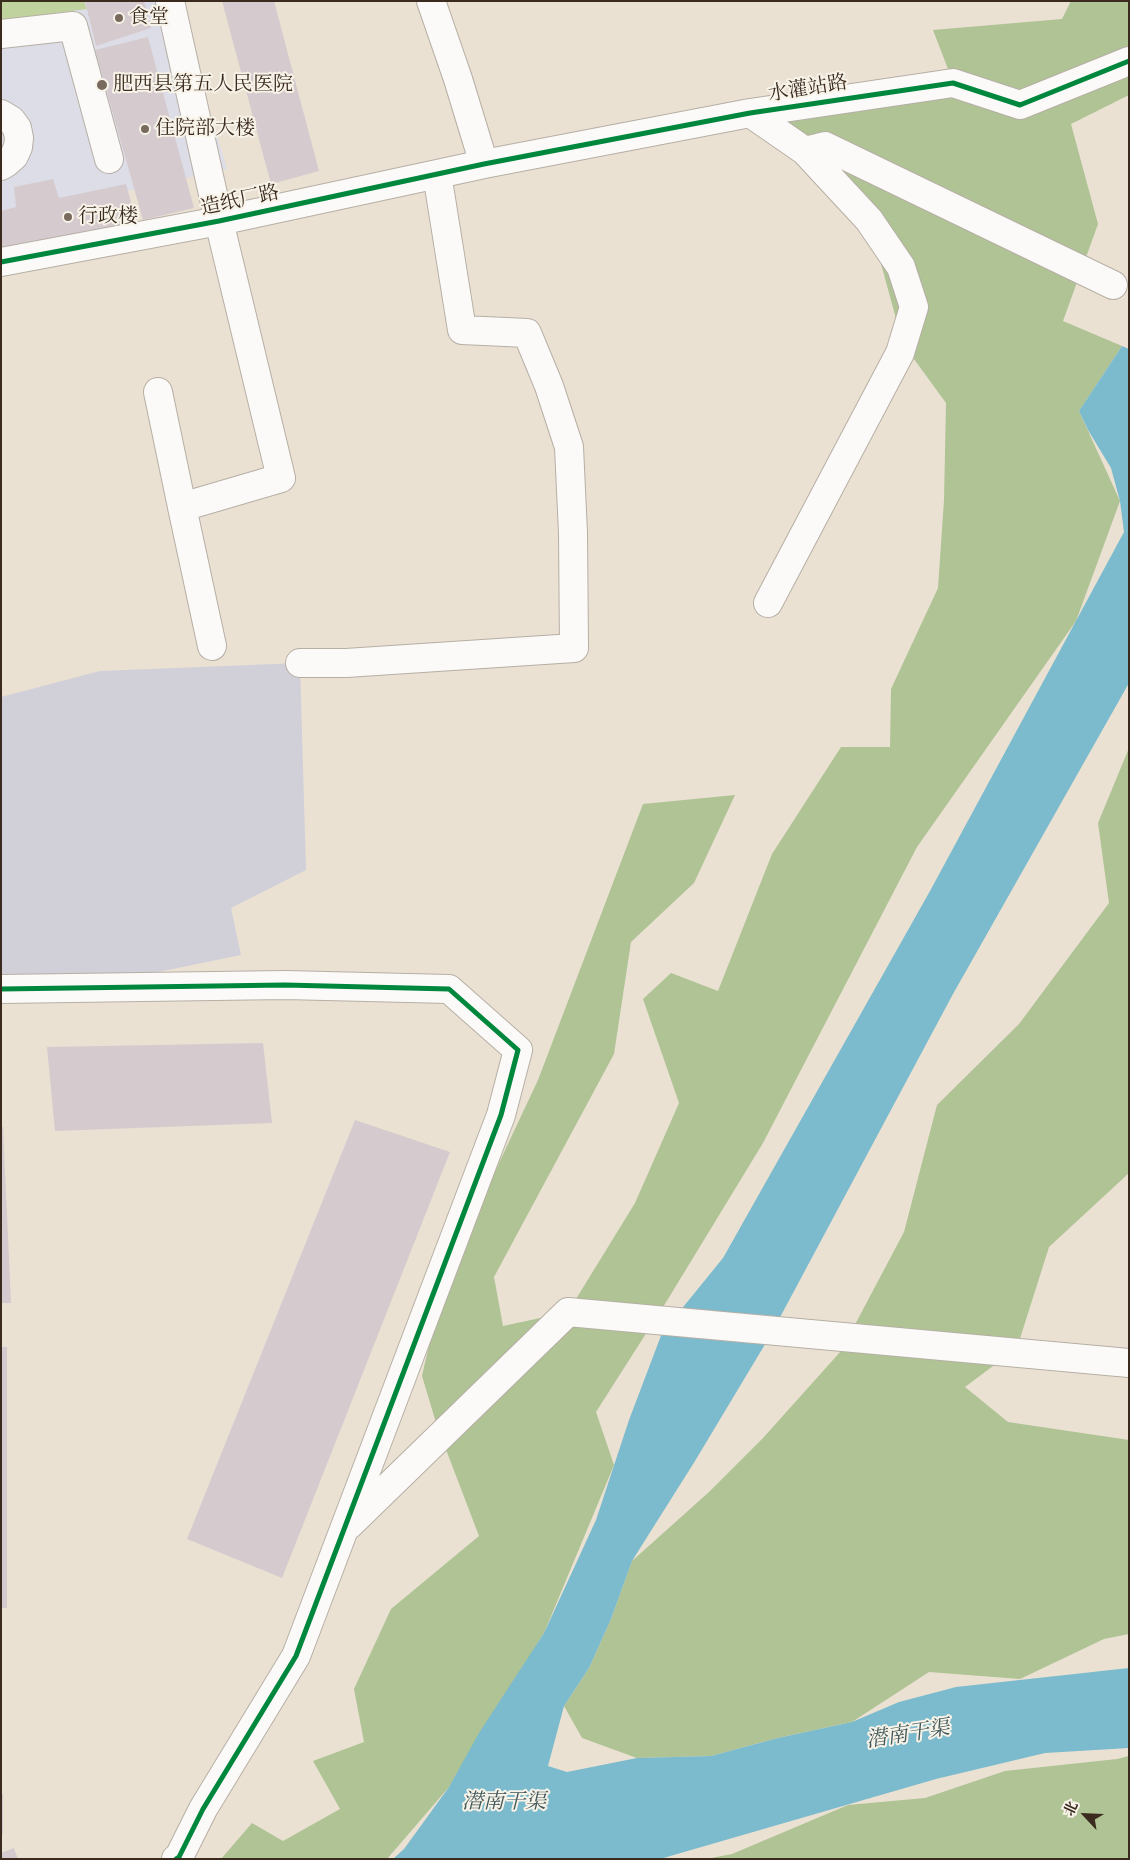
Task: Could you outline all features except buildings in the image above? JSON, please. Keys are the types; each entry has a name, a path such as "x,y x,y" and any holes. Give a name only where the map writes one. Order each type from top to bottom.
{"street":[{"path":"170,1 219,221 282,478 182,506"},
{"path":"432,1 484,164"},
{"path":"1,34 73,26 109,159"},
{"name":"水灌站路","path":"484,164 750,113 954,83 1020,105 1129,62"},
{"path":"750,113 805,151 869,220 901,267 914,307 900,353 768,603"},
{"path":"1,114 11,120 17,128 19,138 14,156 1,166"},
{"path":"805,151 825,146 1113,284"},
{"name":"造纸厂路","path":"1,262 219,221 484,164"},
{"path":"300,663 346,663 574,648 574,532 569,447 549,386 527,333 462,330 437,174"},
{"path":"158,392 212,646"},
{"path":"1,990 285,985 449,989 518,1050 501,1115 296,1656 203,1809 179,1857 176,1859"},
{"path":"343,1531 568,1312 1129,1363"}],"shaded area":[{"name":"肥西县第五人民医院","path":"1,1 177,1 227,169 1,219"},
{"path":"300,663 306,870 231,908 241,955 114,981 1,979 1,697 100,671"}],"green space":[{"path":"1,1 84,1 87,9 1,20"},
{"path":"1071,1 1129,1 1129,95 1071,124 1098,224 1063,321 1122,346 1079,411 1120,501 1076,621 917,847 763,1143 668,1299 596,1412 614,1465 544,1633 449,1787 387,1859 221,1859 252,1823 283,1841 340,1809 313,1761 364,1742 354,1689 391,1609 479,1536 437,1426 422,1376 444,1280 538,1080 643,804 735,795 694,883 631,942 614,1054 494,1277 503,1326 568,1312 635,1203 679,1103 643,999 671,973 718,991 772,854 841,747 890,747 891,689 938,588 944,500 946,403 903,344 869,220 750,113 953,82 933,30 1062,19"},
{"path":"1129,748 1129,1173 1049,1247 1017,1348 965,1387 1008,1422 1129,1440 1129,1634 1104,1639 1020,1679 929,1672 852,1722 778,1738 711,1756 637,1758 582,1738 564,1706 589,1668 611,1619 632,1561 709,1492 763,1438 841,1351 904,1232 937,1105 1019,1024 1109,903 1098,823"},
{"path":"1129,1756 1129,1859 706,1859 732,1854 848,1805 925,1798 1005,1771 1117,1759"}],"water":[{"name":"潜南干渠","path":"1122,346 1129,349 1129,683 953,994 770,1336 632,1561 611,1619 589,1668 564,1706 548,1766 567,1772 637,1758 711,1756 778,1738 852,1722 899,1702 956,1687 1129,1668 1129,1748 1045,1753 936,1779 660,1859 393,1859 404,1849 449,1787 479,1733 544,1633 596,1520 629,1420 662,1333 723,1258 930,891 1124,532 1120,501 1111,468 1079,411"}],"cycle path":[{"path":"1,262 219,221 484,164 750,113 953,83 1020,105 1129,61"},
{"path":"1,989 285,985 449,989 518,1050 501,1115 296,1656 203,1809 179,1857 176,1859"}],"place":[{"name":"食堂","path":"119,18"},
{"name":"肥西县第五人民医院","path":"102,85"},
{"name":"住院部大楼","path":"145,129"},
{"name":"行政楼","path":"68,217"}]}
